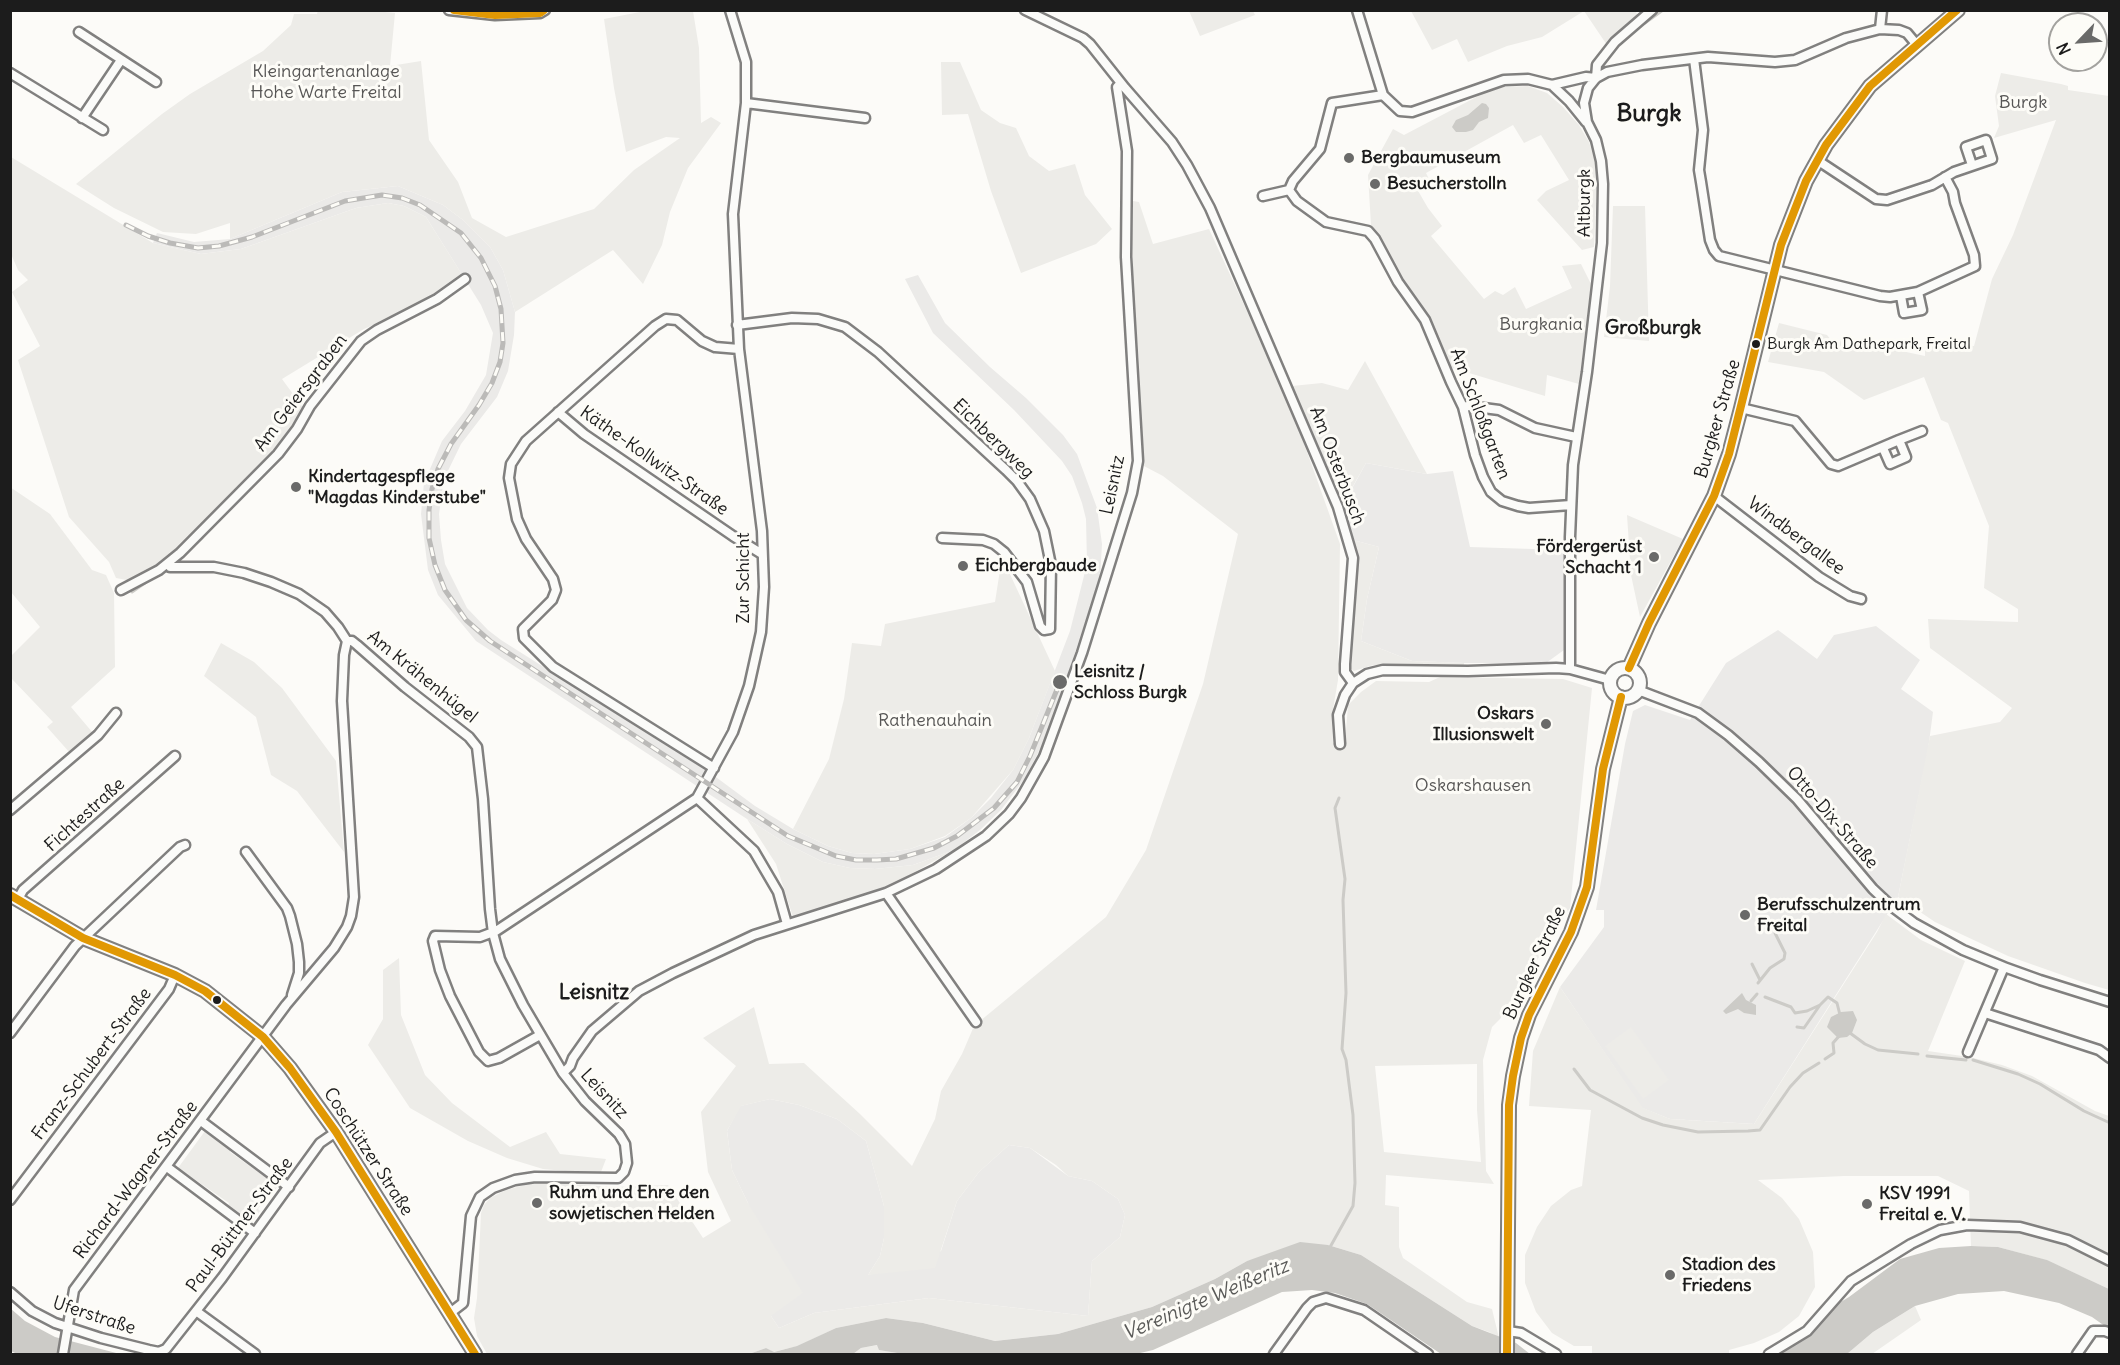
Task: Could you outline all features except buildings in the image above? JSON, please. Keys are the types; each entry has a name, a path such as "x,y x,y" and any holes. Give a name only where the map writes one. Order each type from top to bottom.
{"main road":[{"name":"Burgker Straße","path":"1629,668 1714,496 1729,454 1774,269 1788,224 1817,160 1837,128 1870,86 1958,10"},
{"path":"1629,668 1637,675 1638,690 1631,696 1621,697 1613,692 1610,680 1615,671 1629,668"},
{"name":"Burgker Straße","path":"1507,1354 1509,1118 1513,1076 1521,1038 1529,1015 1571,932 1587,887 1603,769 1621,697"},
{"name":"Coschützer Straße","path":"14,897 83,938 175,975 205,992 262,1036 290,1068 336,1132 475,1354"}],"street":[{"path":"449,10 495,15 540,13 545,10"},
{"name":"Zur Schicht","path":"493,933 697,798 733,732 755,660 761,632 764,587 758,500 737,325 733,214 746,103 746,62 730,10"},
{"path":"1025,10 1083,38 1121,83"},
{"path":"1357,10 1383,95 1400,111 1412,112 1504,80 1528,79 1552,84 1586,77 1596,78 1625,67 1694,59 1729,57 1786,62 1852,36 1880,29 1907,33 1917,45"},
{"name":"Altburgk","path":"1570,669 1571,505 1576,437 1587,372 1602,243 1601,161 1596,140 1587,123 1584,103 1588,88 1596,78 1597,65 1615,42 1652,10"},
{"path":"1880,29 1882,10"},
{"path":"79,32 156,82"},
{"path":"1694,59 1703,130 1699,170 1710,240 1719,256 1880,296 1901,296 1918,292 1975,266 1974,255 1946,177"},
{"path":"82,118 121,60"},
{"path":"10,73 103,130"},
{"name":"Am Osterbusch","path":"1121,83 1172,142 1210,208 1338,507 1353,558 1345,664 1345,672 1353,683"},
{"name":"Leisnitz","path":"450,1313 463,1303 471,1216 480,1197 493,1188 515,1180 535,1177 611,1179 618,1178 624,1172 627,1163 625,1144 619,1134 585,1101 563,1073 592,1031 639,991 673,973 754,935 886,893 954,858 991,831 1021,798 1044,757 1094,618 1132,493 1138,461 1126,257 1127,151 1117,87 1121,83"},
{"path":"1552,84 1587,123"},
{"path":"1263,196 1289,190 1293,181 1320,149 1332,103 1383,95"},
{"path":"746,103 865,118"},
{"path":"1817,160 1876,199 1887,200 1932,185 1972,165"},
{"name":"Am Schloßgarten","path":"1289,190 1297,201 1326,222 1368,231 1376,239 1398,282 1425,320 1463,407 1474,455 1491,492 1502,501 1530,508 1571,505"},
{"name":"Am Geiersgraben","path":"121,590 168,563 201,533 278,454 297,429 310,406 361,341 377,330 437,299 465,279"},
{"path":"1901,296 1904,313 1922,310 1918,292"},
{"name":"Eichbergweg","path":"737,325 792,318 818,319 845,327 878,352 1006,470 1030,499 1044,531 1051,566 1050,629 1044,630 1040,626 1027,582 1004,552 994,544 983,540 942,538"},
{"path":"714,768 553,667 524,638 523,629 552,600 556,590 553,579 526,539 517,519 509,478 511,464 526,441 654,326 666,319 676,320 702,341 715,347 739,349"},
{"path":"1463,407 1499,410 1546,432 1576,437"},
{"path":"1741,408 1795,421 1831,464 1838,466 1922,430"},
{"name":"Käthe-Kollwitz-Straße","path":"558,412 584,434 762,554"},
{"path":"1883,448 1890,464 1906,457 1899,440"},
{"name":"Windbergallee","path":"1714,496 1819,578 1850,596 1861,599"},
{"name":"Am Krähenhügel","path":"168,563 170,567 214,567 229,570 289,588 325,612 346,640 352,641 407,690 475,742 481,779 493,933 507,975 563,1073"},
{"name":"Richard-Wagner-Straße","path":"63,1354 74,1290 262,1036 340,940 351,916 354,897 342,701 346,640"},
{"path":"1340,744 1338,715 1345,696 1353,683 1367,674 1383,670 1570,669 1610,680"},
{"name":"Otto-Dix-Straße","path":"1638,690 1698,713 1760,762 1797,799 1873,889 1901,914 1963,950 2040,981 2109,1002"},
{"path":"10,810 98,735 116,713"},
{"name":"Fichtestraße","path":"14,897 175,756"},
{"path":"697,798 754,851 778,892 787,924"},
{"path":"10,1034 83,938 180,847 185,845"},
{"path":"246,852 287,908 293,926 299,973 289,1001"},
{"path":"886,893 976,1022"},
{"path":"493,933 480,936 435,936 433,941 440,970 451,999 479,1052 488,1061 499,1058 540,1035"},
{"path":"1968,1052 2004,967"},
{"name":"Franz-Schubert-Straße","path":"10,1200 169,988 175,975"},
{"path":"1985,1013 2099,1050 2109,1058"},
{"path":"201,1121 289,1187"},
{"name":"Paul-Büttner-Straße","path":"172,1341 321,1142 336,1132"},
{"path":"167,1167 255,1233"},
{"path":"1769,1354 1807,1331 1851,1281 1911,1244 1940,1230 1967,1225 2020,1227 2068,1240 2109,1261"},
{"name":"Uferstraße","path":"10,1292 42,1317 101,1338 159,1352 166,1349 172,1341"},
{"path":"1274,1354 1307,1308 1313,1302 1326,1299 1364,1310 1428,1354"},
{"path":"196,1311 255,1354"},
{"path":"2078,1354 2093,1331 2107,1332"},
{"path":"1508,1335 1521,1333 1556,1354"}],"shaded area":[{"path":"398,186 443,205 463,220 490,247 503,270 515,312 508,371 497,397 461,444 444,479 439,514 445,564 467,608 501,640 705,769 755,806 793,829 828,846 852,853 874,854 910,849 945,837 971,818 991,798 1013,770 1029,738 1070,631 1087,564 1086,519 1072,476 1062,461 1014,410 933,333 905,279 918,275 945,323 1063,435 1077,454 1097,508 1102,544 1100,578 1041,747 1026,777 1001,810 980,830 954,850 913,865 875,869 850,868 823,862 787,844 747,819 476,641 438,595 428,570 421,514 424,483 442,441 465,411 486,375 493,333 481,305 426,217 404,206 388,203 356,208 241,249 201,254 153,243 157,233 194,242 230,239 342,192"},
{"path":"1366,463 1427,474 1453,471 1470,547 1564,550 1564,650 1546,663 1412,661 1361,641 1367,599 1379,547 1353,540 1343,505"},
{"name":"Berufsschulzentrum Freital","path":"1876,626 1920,660 1901,689 1933,712 1928,750 1898,897 1754,1124 1670,1119 1642,1108 1560,987 1604,927 1604,910 1596,910 1625,744 1633,711 1645,705 1690,720 1726,663 1778,630 1817,659 1834,635"},
{"path":"770,1099 799,1105 837,1119 866,1141 884,1206 884,1238 880,1256 868,1275 941,1251 957,1201 979,1172 1009,1145 1030,1148 1068,1176 1092,1181 1118,1199 1125,1215 1120,1237 1092,1261 1088,1316 929,1298 814,1313 779,1328 771,1316 748,1203 732,1170 727,1131 740,1106"}],"green space":[{"name":"Kleingartenanlage Hohe Warte Freital","path":"318,10 395,13 390,66 421,61 429,140 458,182 472,218 506,237 594,209 634,170 680,138 666,137 626,152 604,19 645,11 693,11 699,48 701,123 711,117 721,123 688,168 670,212 662,245 643,284 613,250 515,312 503,270 490,247 463,220 443,205 398,186 342,192 230,239 230,223 196,234 163,232 114,208 76,184 190,94 263,51 291,25 294,14 317,14"},
{"path":"1635,10 1638,16 1607,45 1584,11 1542,37 1507,46 1468,62 1457,39 1432,50 1411,11"},
{"path":"1189,11 1253,11 1255,15 1200,36"},
{"path":"941,62 960,62 981,110 1000,123 1016,128 1029,156 1049,171 1075,164 1085,195 1112,229 1096,244 1021,273 991,191 968,114 942,115"},
{"path":"2001,73 2061,84 2068,86 2068,90 2109,96 2109,990 2008,956 1935,922 1898,897 1930,736 2000,722 2012,708 1930,648 1928,619 2018,622 2018,609 1984,588 1989,526 1948,423 1941,420 1924,377 1864,400 1824,372 1768,362 1779,323 1827,335 1832,341 1840,343 1841,338 1925,356 1925,341 1974,346 1992,279 2013,235 2056,120 1994,138 1999,126 1995,96"},
{"name":"Burgkania","path":"1528,86 1547,93 1563,107 1579,125 1589,142 1595,161 1597,184 1594,247 1582,250 1537,200 1546,191 1569,180 1541,135 1524,143 1513,125 1426,173 1429,179 1417,189 1442,226 1431,236 1484,299 1495,291 1503,295 1515,287 1526,309 1572,288 1562,266 1581,264 1591,284 1579,384 1547,375 1545,396 1446,366 1432,323 1429,322 1420,304 1417,304 1399,277 1371,225 1368,175 1393,129 1404,135 1484,93 1504,87"},
{"path":"11,157 153,243 201,254 241,249 356,208 388,203 404,206 426,217 463,276 426,302 364,329 282,379 304,409 273,455 184,543 159,564 132,581 116,578 109,562 69,517 18,360 40,346 12,292 28,280 18,270 11,254"},
{"name":"Oskarshausen","path":"1133,201 1139,202 1153,244 1209,229 1282,387 1322,383 1348,390 1365,361 1427,474 1366,463 1343,504 1330,472 1301,435 1340,544 1338,680 1332,715 1333,743 1345,744 1348,705 1376,681 1429,682 1440,677 1563,679 1592,688 1570,908 1500,1019 1492,1027 1483,1060 1486,1171 1494,1184 1386,1175 1385,1205 1399,1207 1399,1247 1403,1258 1467,1302 1492,1309 1499,1338 1472,1326 1361,1255 1328,1245 1247,1261 1215,1279 1152,1307 1058,1334 995,1341 923,1323 886,1318 836,1328 798,1346 773,1352 766,1348 749,1354 487,1354 477,1336 474,1318 481,1213 490,1198 506,1190 536,1182 614,1187 668,1185 703,1238 731,1221 708,1172 701,1112 736,1066 703,1038 754,1007 769,1064 804,1063 912,1166 935,1119 941,1091 962,1054 974,1026 1106,917 1146,850 1203,684 1238,534 1163,476 1142,465 1132,239","holes":["1477,1064 1477,1110 1481,1162 1384,1152 1375,1066","770,1099 799,1105 837,1119 866,1141 884,1206 884,1238 880,1256 868,1275 935,1268 957,1201 979,1172 1009,1145 1030,1148 1068,1176 1092,1181 1118,1199 1125,1215 1120,1237 1092,1261 1088,1316 929,1298 814,1313 779,1328 771,1316 803,1293 748,1203 732,1170 727,1131 741,1106"]},
{"path":"1613,206 1645,206 1649,341 1604,337 1610,286"},
{"path":"10,487 50,514 92,570 106,575 114,593 115,667 71,707 93,733 70,753 47,727 53,722 11,678 11,656 40,627 11,592"},
{"path":"1627,515 1683,539 1640,617 1631,575"},
{"path":"1353,540 1379,547 1367,599 1361,641 1412,661 1464,663 1464,666 1373,665 1354,671 1347,666 1356,557"},
{"name":"Rathenauhain","path":"1002,557 1055,671 1029,738 1013,770 971,818 945,836 910,849 874,854 852,853 828,846 793,829 829,759 844,699 852,643 881,646 885,624 995,602"},
{"path":"221,643 254,662 282,688 336,761 344,852 297,791 271,775 256,717 204,676"},
{"path":"747,819 787,844 823,862 850,868 875,869 913,865 954,850 884,889 793,917 776,864"},
{"path":"1886,914 1921,940 1965,961 1928,1051 2002,1065 2032,1076 2095,1111 2109,1116 2109,1289 2046,1260 1998,1247 1971,1246 1969,1191 1938,1176 1844,1176 1758,1180 1782,1198 1799,1219 1813,1252 1815,1287 1799,1316 1779,1332 1754,1343 1729,1350 1729,1354 1592,1354 1592,1346 1574,1346 1552,1333 1536,1312 1525,1283 1525,1255 1537,1227 1551,1206 1571,1190 1582,1186 1591,1110 1529,1106 1533,1051 1560,987 1643,1108 1670,1119 1754,1124 1877,932"},
{"path":"399,958 401,1015 425,1075 452,1103 510,1147 546,1132 560,1154 606,1159 601,1172 543,1169 507,1158 468,1141 410,1108 368,1045 383,1019 383,970"},
{"path":"1631,1027 1669,1080 1643,1099 1605,1046"},
{"path":"205,1131 278,1186 270,1197 267,1196 252,1223 228,1206 229,1203 178,1168"},
{"path":"1915,1306 1921,1320 1872,1354 1847,1354 1873,1332"},
{"path":"878,1345 880,1350 903,1354 853,1354 861,1348"}],"water":[{"path":"1482,103 1489,108 1488,118 1479,122 1473,130 1456,132 1452,127 1456,120 1468,115"},
{"path":"1742,993 1746,1000 1756,1005 1756,1015 1744,1013 1738,1009 1726,1014 1723,1011"},
{"path":"1853,1011 1857,1020 1852,1033 1847,1037 1838,1038 1827,1027 1831,1017 1841,1012"},
{"name":"Vereinigte Weißeritz","path":"1300,1242 1328,1245 1361,1255 1472,1326 1516,1343 1530,1354 1441,1354 1367,1304 1335,1293 1312,1290 1282,1292 1153,1350 1136,1354 903,1354 879,1350 877,1345 861,1348 853,1354 749,1354 766,1348 774,1352 797,1346 836,1328 886,1318 923,1323 995,1341 1058,1334 1152,1307 1215,1279 1247,1261"},
{"path":"1998,1247 2047,1260 2109,1289 2109,1329 2092,1317 2059,1303 2004,1291 1958,1294 1915,1306 1873,1332 1847,1354 1781,1354 1809,1332 1824,1312 1849,1297 1900,1259 1939,1248"},
{"path":"10,1308 25,1321 55,1337 120,1354 17,1354 11,1351"}],"waterway":[{"path":"1645,23 1663,10"},
{"path":"190,549 202,538"},
{"path":"132,592 145,583"},
{"path":"1329,1249 1353,1206 1355,1183 1353,1115 1346,1060 1342,1049 1346,993 1343,900 1345,879 1335,808 1339,798"},
{"path":"1758,983 1770,968 1784,959 1785,953 1775,933"},
{"path":"1752,964 1760,980"},
{"path":"1751,1001 1757,994"},
{"path":"1765,997 1791,1007 1795,1013 1820,1005 1828,997 1837,1003 1840,1015"},
{"path":"1797,1027 1804,1028 1820,1005"},
{"path":"1850,1033 1878,1050 1918,1054"},
{"path":"1825,1059 1834,1053 1833,1043 1840,1035"},
{"path":"1927,1056 1966,1060"},
{"path":"1973,1060 2018,1074 2040,1084 2084,1111 2110,1123"},
{"path":"1574,1069 1590,1090 1642,1118 1698,1132 1748,1131 1760,1130 1790,1087 1803,1073 1819,1063"}],"railway":[{"path":"126,225 148,236 170,243 198,248 219,246 252,237 345,201 382,195 402,198 420,205 461,233 481,258 495,286 501,309 503,343 500,362 492,383 451,444 438,469 432,489 429,538 435,565 445,590 466,620 490,641 788,836 836,856 856,860 896,859 934,848 957,836 994,808 1017,782 1060,682"}],"transit line":[{"path":"454,10 495,15 540,13 544,10"},
{"path":"1629,668 1649,623 1714,496 1729,454 1781,245 1806,181 1826,145 1870,86 1957,10"},
{"path":"1507,1354 1509,1105 1513,1076 1521,1038 1529,1015 1571,932 1587,887 1603,769 1621,697"},
{"path":"10,895 83,938 175,975 205,991 263,1037 290,1068 336,1132 475,1354"}],"place":[{"name":"Bergbaumuseum","path":"1349,158"},
{"name":"Besucherstolln","path":"1375,184"},
{"name":"Burgk Am Dathepark, Freital","path":"1756,344"},
{"name":"Kindertagespflege \"Magdas Kinderstube\"","path":"296,487"},
{"name":"Fördergerüst Schacht 1","path":"1654,557"},
{"name":"Eichbergbaude","path":"963,566"},
{"name":"Leisnitz / Schloss Burgk","path":"1060,682"},
{"name":"Oskars Illusionswelt","path":"1546,724"},
{"name":"Berufsschulzentrum Freital","path":"1745,915"},
{"name":"Ruhm und Ehre den sowjetischen Helden","path":"537,1203"},
{"name":"KSV 1991 Freital e. V.","path":"1867,1204"},
{"name":"Stadion des Friedens","path":"1670,1275"}],"district":[{"name":"Burgk","path":"1649,114"},
{"name":"Großburgk","path":"1653,328"},
{"name":"Leisnitz","path":"594,993"}]}
